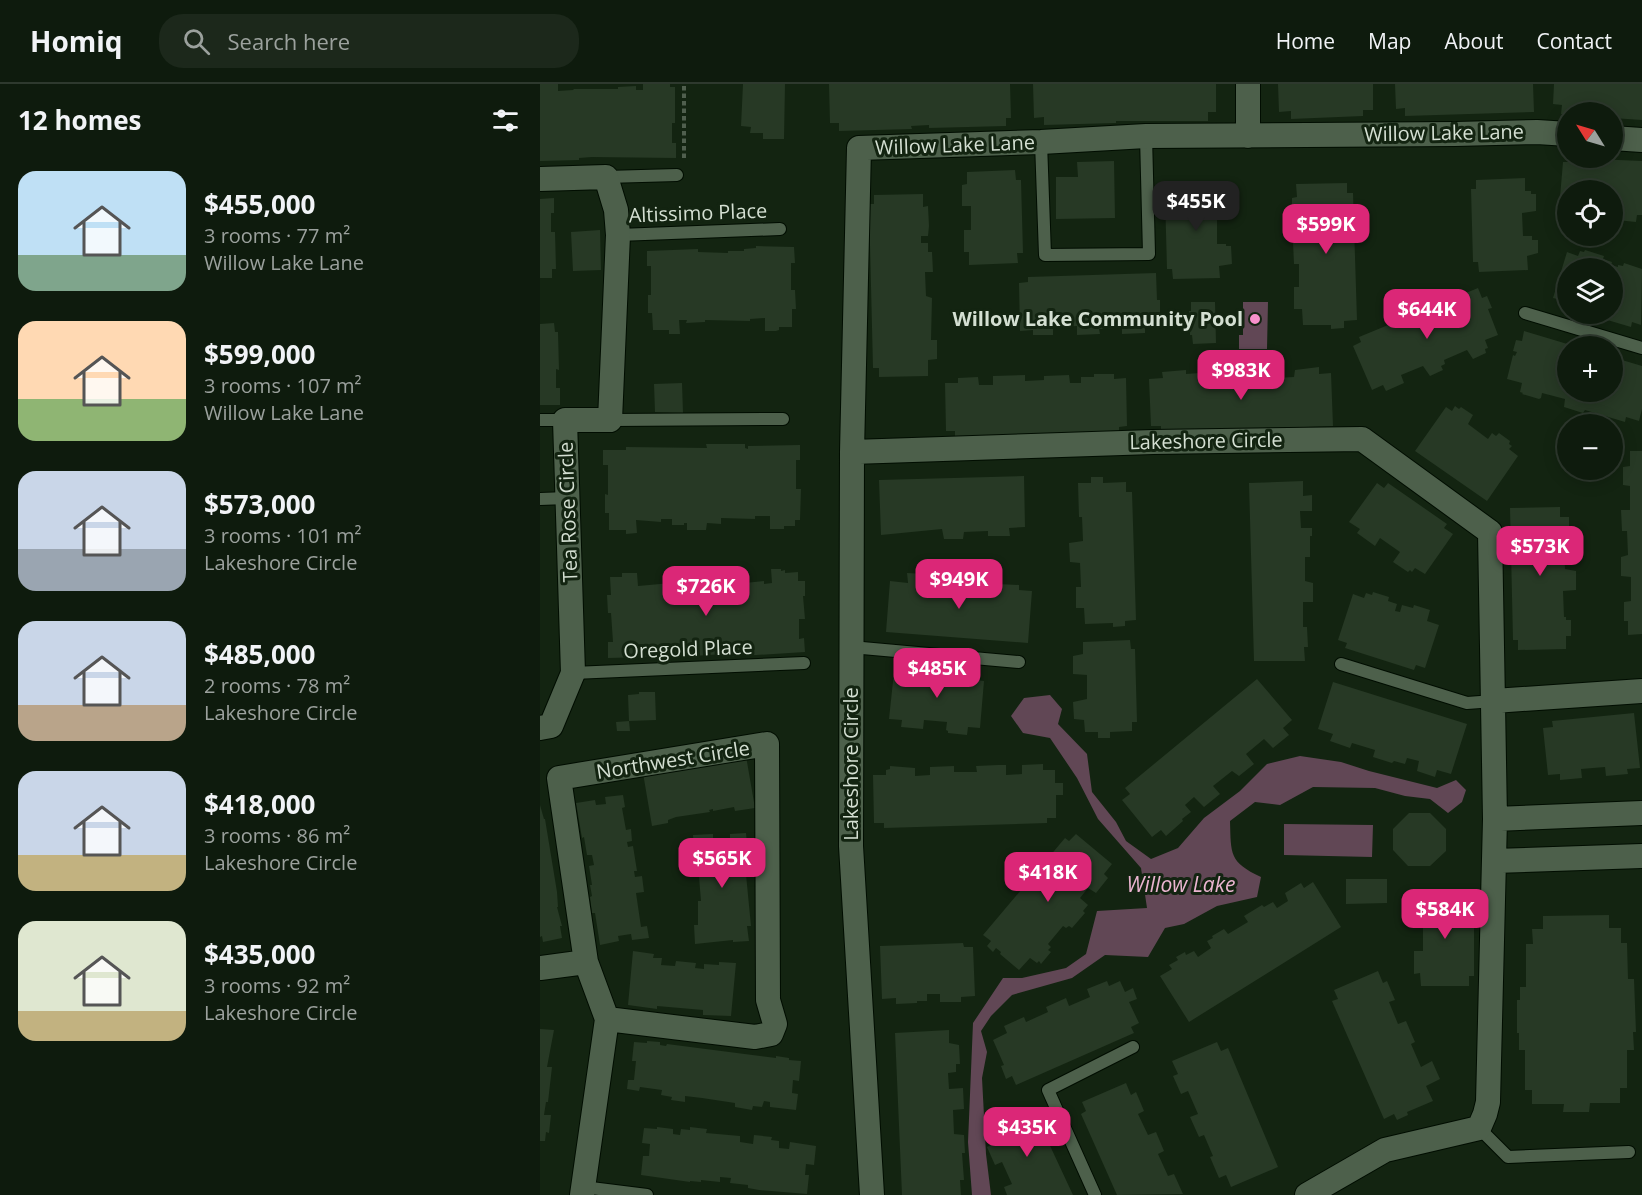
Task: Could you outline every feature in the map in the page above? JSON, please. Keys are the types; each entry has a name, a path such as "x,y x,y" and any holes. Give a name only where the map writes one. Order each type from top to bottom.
{"street":[{"path":"1248,84 1248,136"},
{"name":"Willow Lake Lane","path":"852,452 859,148 1146,136 1557,133"},
{"path":"1623,139 1642,140"},
{"path":"540,179 606,177 616,210 618,235 610,420"},
{"name":"Tea Rose Circle","path":"540,728 551,726 573,673 566,420 610,420"},
{"name":"Lakeshore Circle","path":"872,1195 851,846 852,452 1153,442 1362,439 1490,532 1495,819 1488,1102 1479,1128"},
{"path":"1494,701 1642,691"},
{"name":"Northwest Circle","path":"586,962 560,778 767,744 768,1000 775,1024 771,1034 755,1037 607,1019"},
{"path":"1495,819 1642,813"},
{"path":"1494,861 1642,856"},
{"path":"540,968 586,962 607,1019 582,1191"},
{"path":"1307,1195 1385,1150 1479,1128"}],"lane":[{"path":"1041,142 1045,255 1149,254 1146,136"},
{"path":"606,177 677,175"},
{"name":"Altissimo Place","path":"618,235 780,229"},
{"path":"1525,313 1642,348"},
{"path":"610,420 783,419"},
{"path":"540,420 566,420"},
{"path":"540,499 567,498"},
{"path":"851,647 1019,662"},
{"name":"Oregold Place","path":"573,673 804,663"},
{"path":"1341,664 1467,703 1494,701"},
{"path":"1095,1195 1048,1090 1133,1047"},
{"path":"1479,1128 1508,1157 1629,1152"},
{"path":"582,1191 647,1195"}],"path":[{"path":"677,175 684,161 684,84"}],"water":[{"name":"Willow Lake Community Pool","path":"1243,302 1268,302 1267,349 1239,349 1239,335 1243,335"},
{"name":"Willow Lake","path":"1050,695 1062,709 1058,724 1087,754 1092,792 1116,822 1126,841 1151,859 1178,848 1204,818 1240,791 1267,764 1300,756 1341,762 1437,788 1456,780 1466,790 1462,802 1448,813 1430,799 1405,796 1375,788 1313,787 1280,805 1255,802 1230,821 1234,856 1243,867 1261,877 1257,897 1217,906 1184,924 1165,928 1148,957 1105,955 1072,978 1012,995 991,1016 981,1031 987,1052 982,1078 986,1154 991,1195 972,1195 968,1142 973,1023 1003,978 1022,978 1066,968 1086,954 1097,911 1147,908 1141,868 1098,819 1077,778 1050,738 1023,733 1011,716 1024,698"},
{"path":"1284,824 1373,825 1372,857 1284,855"}],"building":[{"path":"540,84 558,84 558,91 618,89 618,87 636,86 636,90 643,90 643,84 670,84 670,87 675,87 675,123 672,123 672,143 676,143 676,158 592,157 579,158 579,160 540,161"},
{"path":"743,84 785,84 784,139 763,139 763,133 750,133 751,127 741,126"},
{"path":"829,84 1010,84 1011,118 1006,118 1006,126 929,128 929,125 911,126 912,129 839,131 839,123 830,123"},
{"path":"1033,84 1216,84 1216,112 1208,112 1208,121 1116,121 1116,123 1044,125 1044,117 1034,118"},
{"path":"1278,84 1373,84 1373,110 1363,110 1363,116 1291,119 1291,111 1279,112"},
{"path":"1395,84 1533,84 1534,112 1405,116 1405,108 1396,109"},
{"path":"1554,84 1642,84 1642,120 1623,119 1623,102 1557,102 1557,104 1553,104"},
{"path":"1623,160 1642,161 1642,215 1637,215 1636,222 1623,221 1623,180 1561,180 1562,168 1623,168"},
{"path":"1114,161 1115,218 1056,219 1056,177 1078,177 1077,162"},
{"path":"1015,170 1016,180 1021,180 1023,253 1017,253 1018,263 969,265 969,252 964,252 964,230 971,230 971,206 962,206 962,185 967,184 967,172"},
{"path":"1525,178 1525,191 1536,194 1536,211 1522,213 1523,236 1532,236 1532,240 1538,240 1538,253 1527,256 1528,270 1479,272 1478,262 1473,262 1471,189 1476,189 1476,180"},
{"path":"1347,183 1347,193 1353,193 1357,320 1344,321 1344,328 1331,329 1331,325 1303,325 1302,309 1294,309 1294,287 1299,287 1299,264 1294,264 1293,242 1301,242 1300,217 1292,217 1292,198 1297,197 1296,184"},
{"path":"1219,185 1219,199 1230,200 1231,219 1217,220 1217,244 1231,246 1232,264 1219,266 1220,278 1173,279 1172,269 1167,269 1165,196 1171,196 1170,187"},
{"path":"923,194 923,207 928,206 929,226 928,236 921,236 921,243 928,243 928,252 932,252 933,272 925,272 926,296 932,298 931,340 937,340 937,359 928,360 928,376 879,377 879,368 873,368 869,204 874,204 874,195"},
{"path":"554,198 551,232 555,232 556,269 552,269 552,278 540,278 540,199"},
{"path":"600,230 601,270 573,271 571,232"},
{"path":"756,246 794,247 795,263 791,263 791,290 795,290 796,309 792,309 792,327 779,327 776,331 765,331 765,318 750,319 750,321 705,320 705,322 686,323 687,320 679,320 680,334 669,334 669,330 653,330 652,313 648,313 648,295 651,295 651,266 647,266 647,251 698,249 698,252 728,253 728,251 756,248"},
{"path":"1585,250 1604,256 1603,258 1565,258 1567,252 1578,256 1580,251"},
{"path":"1624,263 1642,269 1641,325 1632,322 1631,327 1621,324 1623,324"},
{"path":"1156,273 1157,300 1160,300 1160,324 1145,324 1145,333 1122,334 1122,328 1099,329 1100,334 1077,335 1077,326 1053,327 1053,335 1033,335 1033,330 1020,331 1019,283 1028,282 1028,277"},
{"path":"1557,285 1557,299 1553,298"},
{"path":"1478,288 1482,298 1487,296 1492,308 1488,309 1498,335 1485,340 1488,348 1485,349 1486,353 1473,359 1467,350 1444,360 1445,364 1441,366 1443,370 1430,376 1423,366 1401,375 1404,383 1386,391 1383,385 1372,390 1353,346 1361,342 1359,337"},
{"path":"1191,302 1215,302 1216,343 1193,344 1192,335 1190,335"},
{"path":"554,323 555,332 558,332 559,370 556,369 556,388 560,388 560,405 540,405 540,324"},
{"path":"1524,331 1557,341 1557,397 1542,393 1539,399 1522,394 1520,392 1522,383 1507,379 1513,355 1515,356 1517,352 1513,351 1516,340 1522,341"},
{"path":"1623,360 1642,366 1642,409 1639,421 1626,417 1625,422 1623,421 1623,414 1598,414 1585,410 1583,413 1564,407 1565,402 1623,402"},
{"path":"1319,367 1319,374 1331,373 1333,426 1161,432 1161,426 1151,426 1149,379 1163,378 1162,372 1186,370 1186,374 1227,371 1228,377 1252,376 1252,370 1274,369 1275,378 1294,377 1295,370"},
{"path":"1094,374 1114,374 1114,379 1126,378 1127,426 1119,427 1119,434 955,438 955,431 946,431 945,383 958,383 958,378 978,377 979,385 993,385 993,376 1025,375 1025,381 1044,380 1044,376 1069,375 1070,383 1081,383 1081,377 1094,377"},
{"path":"682,383 683,413 655,412 654,384"},
{"path":"1455,406 1473,415 1468,424 1488,439 1492,433 1496,436 1499,433 1510,441 1509,444 1512,446 1509,449 1518,456 1487,501 1415,451 1446,407 1452,411"},
{"path":"706,444 745,444 745,448 748,449 748,446 800,445 800,460 796,460 796,489 801,489 800,520 795,520 795,526 770,529 770,516 755,516 755,519 721,518 721,524 707,523 706,530 687,530 687,523 672,525 672,519 661,519 661,522 636,520 637,533 626,534 626,530 609,530 609,513 605,513 605,494 608,495 608,465 603,465 603,450 626,450 626,447 707,448"},
{"path":"1630,451 1642,451 1642,634 1628,635 1628,621 1624,621 1624,602 1631,601 1631,577 1621,576 1621,557 1628,555 1627,531 1622,531 1621,510 1630,510 1630,486 1623,485 1623,467 1630,466"},
{"path":"1024,476 1025,527 1009,528 1010,536 988,536 988,531 964,532 963,539 944,539 942,529 881,535 879,480"},
{"path":"1091,477 1103,477 1103,483 1126,482 1126,492 1132,492 1136,620 1125,621 1125,626 1113,627 1113,623 1085,624 1084,608 1076,608 1076,587 1081,587 1080,563 1070,562 1069,543 1083,541 1082,517 1079,517 1078,483 1091,483"},
{"path":"1303,481 1303,496 1312,495 1312,511 1300,511 1301,528 1312,528 1310,557 1305,557 1305,581 1313,583 1313,602 1303,602 1303,627 1307,627 1308,647 1304,647 1305,661 1254,661 1249,483"},
{"path":"1377,483 1384,488 1388,483 1447,524 1444,528 1453,534 1425,574 1415,568 1412,572 1410,570 1408,572 1393,562 1400,552 1380,538 1375,546 1357,533 1360,529 1349,522"},
{"path":"1560,507 1560,517 1569,517 1569,526 1575,526 1576,544 1564,545 1565,569 1576,571 1576,590 1563,591 1564,617 1566,620 1571,620 1571,636 1566,636 1566,649 1518,650 1518,640 1513,640 1510,508"},
{"path":"771,569 785,570 785,573 798,572 798,581 805,581 805,596 803,596 805,619 799,619 799,639 804,638 805,652 663,658 661,653 661,656 608,658 608,642 613,642 607,595 611,595 610,577 622,577 622,573 637,573 638,586 671,583 671,585 687,584 687,579 701,581 701,573 720,572 721,580 735,577 735,584 764,581 764,584 772,583"},
{"path":"907,573 925,574 924,581 955,583 955,576 974,578 976,583 1019,585 1019,590 1032,591 1028,643 886,632 890,581 908,583"},
{"path":"1373,592 1389,597 1388,601 1397,604 1395,611 1400,612 1402,605 1413,608 1414,605 1430,610 1427,621 1439,625 1425,668 1416,665 1414,670 1345,648 1347,643 1338,640 1353,594 1364,598 1366,593 1372,595"},
{"path":"1130,640 1131,649 1135,649 1137,722 1132,722 1132,731 1110,732 1110,738 1098,738 1098,732 1085,732 1084,720 1074,719 1073,702 1087,699 1087,675 1073,674 1073,656 1083,654 1083,642"},
{"path":"903,667 976,674 975,680 984,681 980,728 968,727 967,735 948,733 947,722 924,720 923,729 901,727 902,720 889,719 894,672 903,673"},
{"path":"1257,679 1292,720 1283,728 1289,735 1273,748 1264,739 1246,754 1254,764 1239,776 1232,771 1213,786 1220,794 1204,807 1194,797 1185,805 1191,812 1182,819 1183,821 1166,836 1161,830 1152,837 1122,800 1130,794 1125,788"},
{"path":"1333,682 1467,724 1451,774 1437,770 1435,777 1417,771 1419,761 1407,758 1405,764 1394,761 1392,763 1373,757 1375,750 1352,743 1350,748 1330,741 1333,734 1318,729"},
{"path":"655,692 656,720 629,721 628,695"},
{"path":"1634,713 1640,768 1627,769 1628,774 1606,776 1605,767 1581,769 1582,778 1560,780 1560,774 1548,775 1543,728 1553,727 1552,721"},
{"path":"629,721 630,731 617,731 616,722"},
{"path":"746,756 755,808 735,811 734,807 713,811 713,809 709,810 710,812 676,817 668,820 668,823 652,826 643,773"},
{"path":"1043,764 1043,770 1055,770 1055,783 1063,783 1063,795 1056,795 1056,818 1047,818 1047,823 884,828 884,823 874,823 873,775 886,775 886,770 890,769 890,766 915,768 915,776 930,775 930,767 954,766 954,772 977,772 976,766 1006,765 1006,775 1022,774 1022,765"},
{"path":"623,795 625,807 622,808 626,830 631,829 632,841 627,842 628,847 633,846 637,871 634,871 635,877 642,876 644,892 636,893 641,927 647,926 649,938 632,940 631,934 618,936 619,941 600,945 590,897 592,896 590,885 592,885 589,866 594,865 592,855 587,855 584,837 582,838 576,803 595,800 596,805 606,804 605,797"},
{"path":"540,805 545,819 557,892 557,907 562,926 560,926 562,938 543,942 542,936 540,937"},
{"path":"1409,813 1430,813 1446,829 1446,851 1430,866 1408,866 1393,850 1393,829"},
{"path":"746,833 749,864 745,864 751,926 747,926 749,941 733,942 733,940 695,944 694,925 698,925 698,901 701,901 693,835 713,834 713,839 730,838 730,834"},
{"path":"1076,834 1112,864 1104,874 1108,878 1096,893 1088,888 1080,898 1088,905 1083,911 1085,913 1072,928 1063,926 1048,944 1051,947 1048,950 1051,952 1041,964 1030,958 1019,970 996,948 993,952 987,946 991,941 983,935 1065,838 1069,841"},
{"path":"1346,879 1387,879 1387,903 1346,904"},
{"path":"1313,882 1341,927 1189,1022 1160,976 1172,969 1169,965 1178,960 1176,957 1185,952 1186,955 1194,951 1198,957 1211,948 1207,941 1213,938 1212,936 1224,929 1228,934 1248,922 1244,916 1262,905 1264,907 1273,902 1277,908 1288,901 1285,893 1301,883 1304,888"},
{"path":"1469,894 1469,904 1474,904 1474,976 1469,976 1469,986 1421,986 1420,973 1414,974 1414,951 1423,951 1423,928 1415,928 1415,906 1420,906 1420,895"},
{"path":"1609,915 1609,928 1621,928 1621,943 1627,943 1628,979 1634,979 1636,1032 1633,1032 1634,1050 1627,1050 1627,1088 1620,1088 1620,1103 1590,1103 1589,1112 1563,1112 1564,1104 1532,1104 1532,1090 1525,1090 1525,1050 1519,1050 1517,1000 1520,1000 1520,987 1526,987 1526,944 1533,944 1532,929 1543,929 1543,916"},
{"path":"963,943 964,947 973,947 975,996 961,997 961,1002 940,1002 940,994 927,994 927,1001 917,1001 917,1003 896,1004 896,998 882,999 880,946"},
{"path":"633,951 654,954 653,958 662,958 661,965 675,966 676,961 696,963 695,968 704,969 704,964 736,963 731,1016 703,1015 703,1010 657,1006 657,1009 628,1005"},
{"path":"1378,971 1383,983 1387,981 1395,1000 1389,1002 1398,1024 1406,1021 1415,1042 1411,1044 1421,1067 1432,1061 1440,1079 1426,1086 1433,1101 1407,1112 1408,1115 1397,1120 1394,1114 1384,1119 1332,1001 1338,999 1334,990"},
{"path":"1107,981 1109,986 1120,981 1125,992 1133,988 1137,999 1129,1002 1139,1023 1131,1027 1134,1033 1016,1085 1012,1076 1006,1079 1001,1066 1004,1065 993,1040 1007,1033 1004,1026 1024,1017 1026,1022 1048,1012 1046,1007 1066,998 1069,1006 1090,997 1087,989"},
{"path":"540,1029 554,1030 547,1067 552,1067 548,1102 546,1102 544,1115 551,1115 549,1133 546,1132 545,1141 540,1141"},
{"path":"949,1030 949,1043 959,1045 960,1064 956,1064 956,1072 948,1073 949,1089 963,1088 964,1109 953,1110 954,1134 964,1135 965,1153 962,1153 964,1180 960,1180 961,1195 902,1195 895,1033"},
{"path":"647,1041 660,1042 660,1045 666,1046 667,1044 776,1058 776,1056 801,1061 799,1081 793,1080 792,1093 798,1094 796,1110 770,1107 770,1102 764,1101 762,1107 753,1106 752,1110 735,1107 735,1103 685,1096 685,1102 671,1100 672,1097 661,1095 662,1090 640,1087 639,1091 627,1089 628,1080 634,1080 636,1061 632,1061 634,1042 647,1043"},
{"path":"1217,1042 1221,1051 1228,1048 1278,1167 1231,1187 1226,1175 1219,1178 1204,1135 1199,1137 1190,1117 1198,1114 1188,1091 1181,1094 1173,1076 1178,1074 1172,1061"},
{"path":"1126,1083 1131,1095 1136,1092 1144,1111 1138,1114 1148,1135 1156,1132 1164,1151 1158,1154 1168,1176 1174,1174 1183,1194 1117,1195 1081,1114 1086,1111 1082,1102"},
{"path":"1029,1113 1033,1122 1038,1120 1073,1195 1007,1195 1004,1187 1012,1184 1002,1162 995,1165 987,1147 991,1145 986,1133 999,1127 997,1122 1007,1117 1009,1123"},
{"path":"657,1127 673,1129 673,1134 680,1135 681,1129 690,1130 690,1127 707,1129 706,1133 740,1136 740,1142 753,1144 754,1135 772,1137 771,1140 779,1141 779,1148 789,1149 790,1142 816,1146 814,1165 806,1164 805,1175 809,1175 807,1194 748,1188 748,1185 730,1183 731,1178 720,1177 720,1182 701,1180 701,1182 690,1182 641,1175 643,1156 649,1156 650,1144 642,1143 644,1128 657,1129"}],"place":[{"name":"Willow Lake Community Pool","path":"1255,319"}]}
